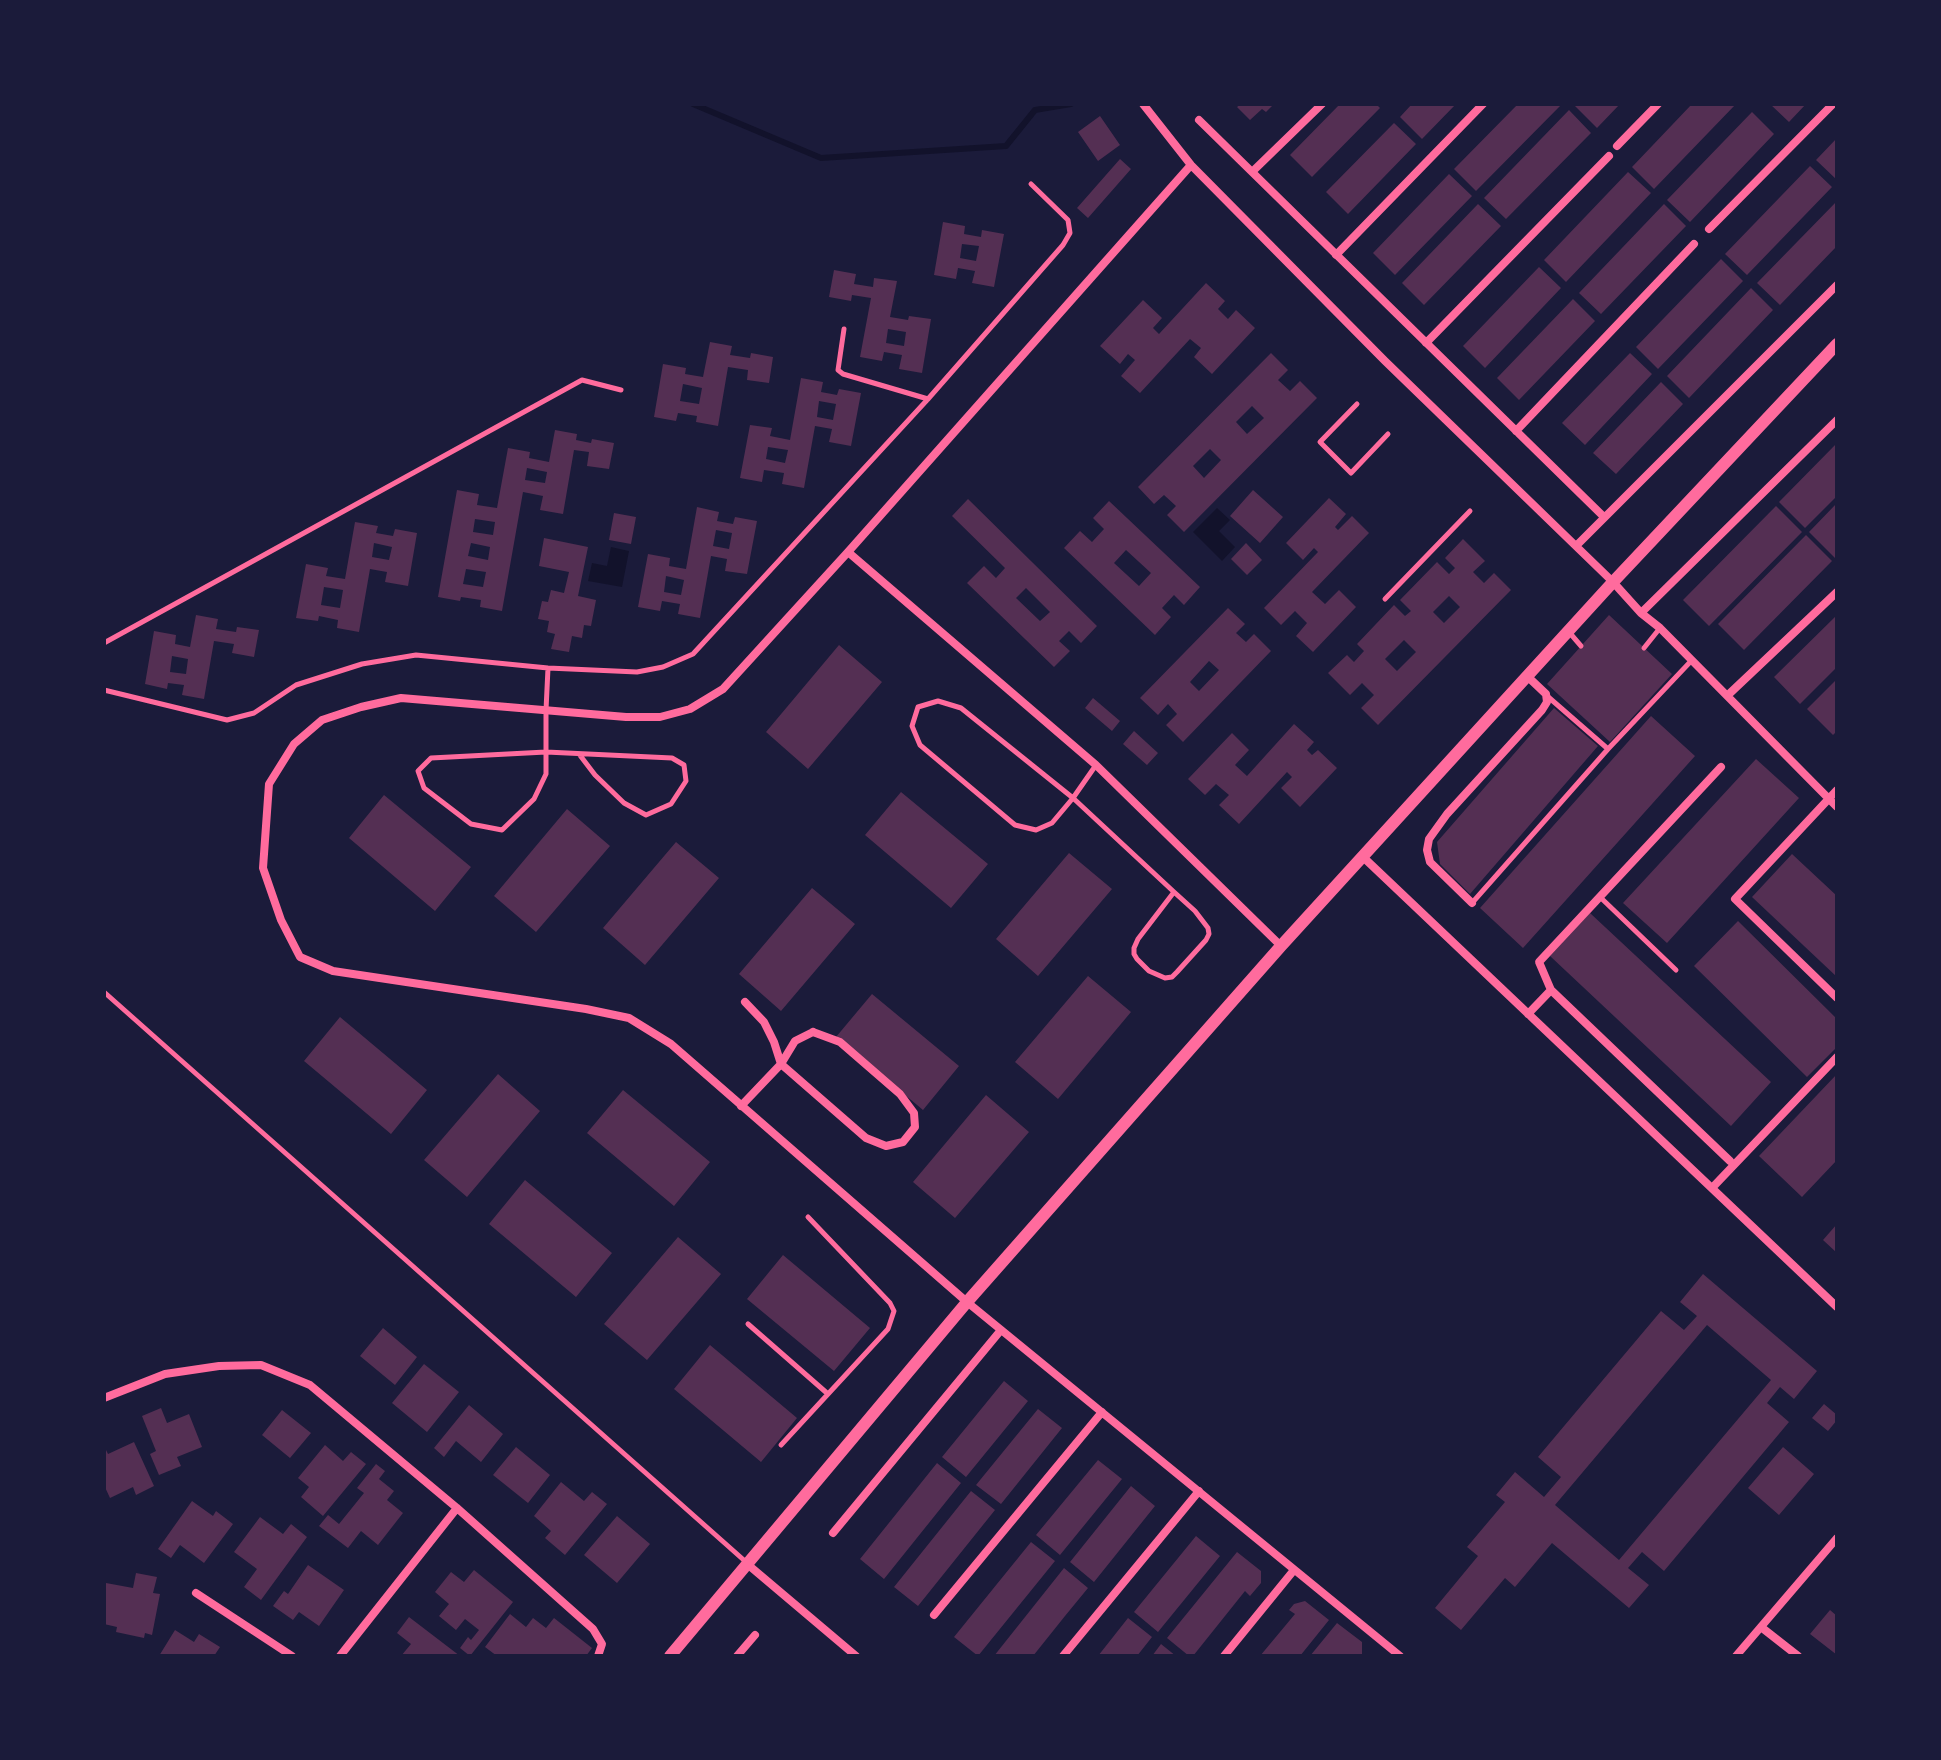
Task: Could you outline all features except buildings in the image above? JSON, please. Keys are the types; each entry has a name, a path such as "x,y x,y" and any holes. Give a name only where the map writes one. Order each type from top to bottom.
{"street":[{"path":"1143,104 1191,165 1385,361 1728,695 1837,807"},
{"path":"1253,171 1322,104"},
{"path":"1336,255 1483,104"},
{"path":"1617,146 1658,104"},
{"path":"1709,229 1833,104"},
{"path":"1199,120 1604,517"},
{"path":"1426,343 1609,156"},
{"path":"1191,165 723,689 690,709 660,717 401,698 322,720 294,744 269,784 263,868 281,920 300,957 333,971 629,1018 671,1044 967,1302 1400,1656"},
{"path":"1516,431 1694,244"},
{"path":"1576,546 1837,285"},
{"path":"670,1656 967,1302 1281,946 1613,582 1837,344"},
{"path":"1641,613 1837,420"},
{"path":"848,552 1096,765 1281,946"},
{"path":"1728,695 1837,592"},
{"path":"1472,903 1430,862 1427,850 1429,839 1447,814 1547,702 1546,694 1527,676"},
{"path":"1721,767 1539,962 1551,990 1730,1161"},
{"path":"1837,790 1735,899 1837,998"},
{"path":"1362,856 1837,1307"},
{"path":"1528,1014 1551,990"},
{"path":"741,1106 781,1064 795,1041 813,1032 840,1042 900,1094 914,1113 915,1127 903,1142 886,1146 866,1138 781,1064 764,1022 745,1002"},
{"path":"1712,1188 1837,1057"},
{"path":"833,1533 1001,1330"},
{"path":"104,1398 165,1374 219,1366 261,1365 310,1385 457,1508 593,1629 602,1644 598,1656"},
{"path":"934,1615 1102,1412"},
{"path":"1063,1656 1199,1491"},
{"path":"340,1656 457,1508"},
{"path":"1736,1656 1837,1538"},
{"path":"746,1563 856,1656"},
{"path":"1224,1656 1294,1570"},
{"path":"196,1593 292,1656"},
{"path":"1761,1627 1798,1656"},
{"path":"737,1656 755,1635"},
{"path":"1383,1656 1390,1648"}],"lane":[{"path":"104,690 227,720 254,713 296,685 362,664 416,655 548,668 637,672 663,667 693,654 928,399 1063,245 1070,233 1068,220 1031,184"},
{"path":"844,329 838,370 928,399"},
{"path":"104,643 582,380 621,390"},
{"path":"1357,404 1320,442 1351,473 1388,434"},
{"path":"1385,599 1470,511"},
{"path":"1644,648 1660,628"},
{"path":"1568,631 1581,646"},
{"path":"1472,903 1608,749 1692,660"},
{"path":"548,668 546,710 546,752 546,774 534,799 502,830 471,824 424,788 418,771 431,758 546,752 672,758 684,765 686,781 671,804 646,815 624,803 595,775 579,754"},
{"path":"1546,694 1608,749"},
{"path":"1096,765 1073,798 1052,823 1036,830 1015,825 920,745 912,726 918,707 938,701 961,708 1073,798 1174,892 1203,920 1209,934 1206,940 1172,977 1165,978 1149,971 1137,959 1134,948 1174,892"},
{"path":"1600,897 1676,970"},
{"path":"104,992 746,1563"},
{"path":"781,1445 888,1329 894,1311 890,1303 808,1217"},
{"path":"748,1324 828,1394"}],"shaded area":[{"path":"1217,508 1230,520 1219,531 1235,547 1222,561 1193,532"},
{"path":"611,547 629,551 622,587 588,581 592,563 607,566"}],"waterway":[{"path":"693,104 821,158 1006,146 1035,110 1071,104"}]}
